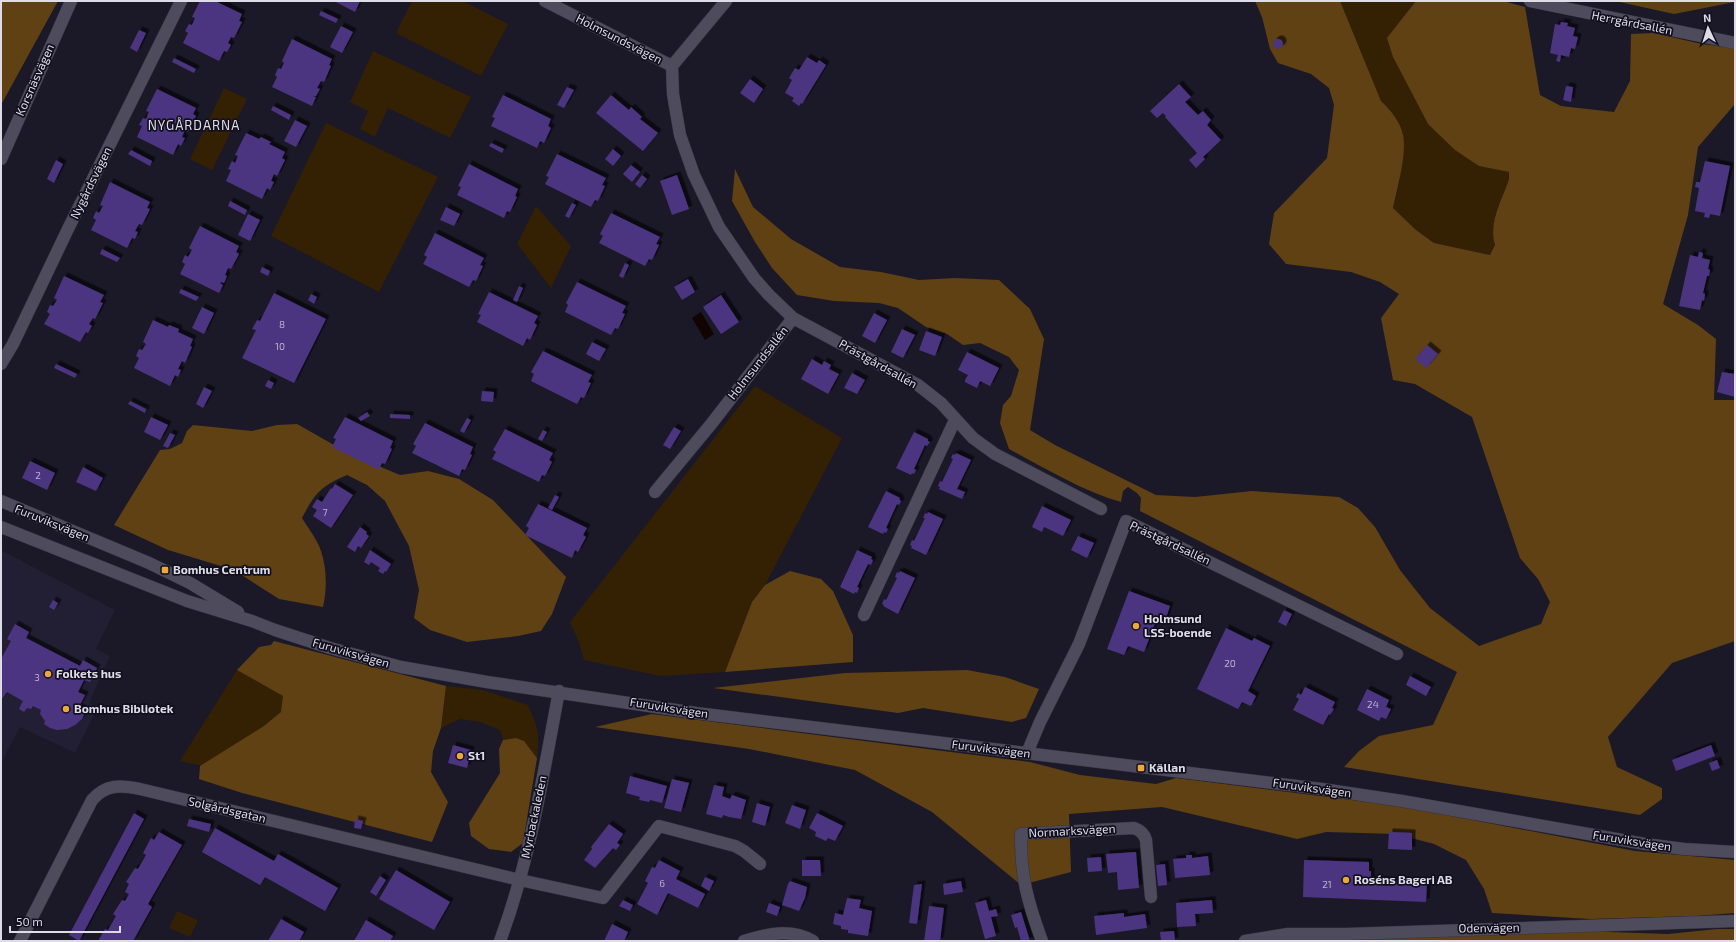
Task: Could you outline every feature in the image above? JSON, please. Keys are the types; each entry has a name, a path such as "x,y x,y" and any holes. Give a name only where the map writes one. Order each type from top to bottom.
{"street":[{"name":"Korsnäsvägen","path":"1,159 71,1"},
{"name":"Nygårdsvägen","path":"1,364 13,344 180,1"},
{"name":"Holmsundsvägen","path":"545,1 672,66"},
{"path":"672,66 726,1"},
{"name":"Herrgårdsallén","path":"1530,1 1735,43"},
{"name":"Holmsundsallén","path":"655,492 712,423 793,318 754,278 719,227 707,204 694,175 680,135 674,94 672,66"},
{"name":"Prästgårdsallén","path":"793,318 918,385 941,403 955,420 978,442 995,454 1101,509"},
{"path":"864,615 955,420"},
{"name":"Furuviksvägen","path":"1,501 165,570 190,583 252,621"},
{"name":"Prästgårdsallén","path":"1027,753 1040,722 1079,644 1126,521 1397,654"},
{"name":"Furuviksvägen","path":"1,527 188,601 330,648 401,667 480,681 559,691 696,713 1322,789 1402,801 1645,844 1684,849 1735,852"},
{"name":"Myrbackaleden","path":"500,941 520,880 531,838 559,691"},
{"name":"Solgårdsgatan","path":"20,941 92,800 102,791 116,786 140,789 520,880 603,898 659,826 735,846 744,851 760,864"},
{"name":"Normarksvägen","path":"1042,941 1028,902 1025,887 1021,853 1022,834 1134,828 1139,830 1145,835 1146,840 1151,897"},
{"name":"Odenvägen","path":"1244,941 1288,934 1347,934 1735,921"},
{"path":"744,941 770,934 782,933 797,934 813,941"}],"shaded area":[{"path":"1,1 58,1 1,105"},
{"path":"412,1 463,1 508,24 481,76 396,33"},
{"path":"1255,1 1340,1 1381,101 1395,116 1402,130 1404,143 1403,161 1393,208 1416,230 1434,243 1490,255 1495,245 1493,228 1509,179 1509,172 1479,166 1455,150 1428,124 1393,57 1387,38 1416,1 1503,1 1525,7 1540,95 1561,106 1614,112 1630,81 1631,34 1653,33 1702,44 1733,48 1735,50 1735,104 1698,147 1688,215 1663,304 1698,325 1716,339 1714,400 1735,400 1735,641 1672,663 1608,737 1617,767 1662,788 1662,799 1640,815 1344,767 1359,751 1379,736 1433,725 1457,672 1140,511 1141,498 1137,493 1128,487 1123,491 1121,502 1092,492 1009,449 1000,423 1003,405 1011,396 1019,370 1009,357 980,343 963,345 947,334 926,327 898,308 879,303 834,301 797,295 772,268 755,242 732,201 735,169 753,207 791,239 840,267 881,272 919,280 955,278 999,280 1030,309 1044,339 1030,430 1055,445 1156,495 1195,497 1252,491 1339,497 1358,508 1375,527 1400,570 1430,608 1479,646 1541,624 1550,602 1538,579 1520,558 1472,417 1415,384 1393,380 1381,318 1399,294 1380,282 1351,272 1286,264 1269,244 1274,213 1327,158 1334,105 1329,88 1311,74 1278,63 1270,49 1262,17"},
{"path":"1340,1 1416,1 1409,10 1393,57 1428,124 1479,166 1509,172 1509,179 1497,212 1493,229 1495,245 1491,255 1434,243 1416,230 1393,208 1399,185 1403,134 1389,108 1381,101"},
{"path":"1615,1 1735,1 1735,2 1674,14"},
{"path":"373,51 471,97 450,138 388,108 375,137 360,129 368,111 350,102"},
{"path":"224,88 247,99 212,170 190,159"},
{"path":"326,123 438,177 379,292 271,236"},
{"path":"536,206 571,246 551,288 517,244"},
{"path":"701,312 714,334 705,340 692,318"},
{"path":"755,386 842,438 765,585 752,602 725,672 660,676 584,660 578,640 570,622"},
{"path":"297,424 350,454 400,475 428,471 459,479 493,500 566,577 552,614 541,631 518,636 467,642 430,630 414,618 419,590 409,546 385,501 367,485 347,475 331,483 320,491 311,502 302,518 317,542 323,558 326,579 323,607 279,599 234,570 168,550 114,525 160,450 170,449 182,443 187,431 193,425 252,431 277,425"},
{"path":"1,550 115,610 96,649 110,656 89,703 98,707 75,753 20,727 1,763"},
{"path":"790,571 821,579 833,591 853,635 853,662 725,672 752,602 765,585"},
{"path":"274,641 446,686 441,728 433,751 431,772 448,802 432,842 242,793 199,779 200,766 264,726 281,712 283,696 237,670 259,647 271,645"},
{"path":"237,670 378,702 350,798 180,761"},
{"path":"967,670 1005,677 1039,689 1026,718 1012,722 923,708 898,713 713,688 845,673"},
{"path":"446,686 483,690 528,705 534,719 538,736 537,758 520,739 516,738 503,740 500,730 480,722 460,719 441,728"},
{"path":"652,714 1030,762 1080,775 1156,784 1176,778 1400,806 1635,851 1735,860 1735,913 1696,916 1590,919 1492,913 1484,889 1466,860 1434,844 1396,834 1326,832 1297,839 1162,807 1069,814 1071,872 1021,885 932,812 855,770 749,749 595,727"},
{"path":"516,738 524,741 537,758 523,843 511,852 489,849 471,836 469,823 500,773 499,749 503,740"},
{"path":"177,911 198,920 190,937 169,928"},
{"path":"1717,929 1735,929 1735,941 1300,941 1582,931 1668,934"}],"building":[{"path":"200,1 215,1 242,14 239,21 242,22 234,38 231,37 228,43 231,45 227,52 224,51 219,61 183,43 188,33 185,31 189,24 192,25 195,18 192,17"},
{"path":"334,1 360,1 355,12"},
{"path":"321,11 338,19 336,23 319,15"},
{"path":"1561,22 1568,23 1567,26 1575,28 1573,36 1578,37 1575,49 1571,48 1569,57 1561,55 1560,62 1556,61 1558,55 1550,53 1555,24 1560,25"},
{"path":"341,26 353,32 342,53 330,47"},
{"path":"139,30 146,33 137,52 130,48"},
{"path":"292,39 332,59 329,65 331,66 324,82 321,81 317,88 320,89 316,96 313,96 316,97 312,106 272,87 277,77 275,75 278,68 281,69 284,63 282,61"},
{"path":"1276,39 1280,39 1282,40 1282,48 1276,49 1273,46 1273,42"},
{"path":"807,57 817,63 819,60 826,65 802,104 801,103 799,106 792,101 794,98 785,93 792,80 789,78 795,68 799,70"},
{"path":"174,58 196,69 194,73 172,62"},
{"path":"750,79 763,89 754,103 740,93"},
{"path":"1179,84 1191,97 1185,102 1198,115 1203,111 1211,120 1207,125 1221,140 1203,157 1205,159 1196,168 1189,160 1197,153 1163,113 1157,118 1150,111"},
{"path":"1566,86 1573,87 1571,102 1563,100"},
{"path":"567,87 574,90 564,108 557,105"},
{"path":"157,89 196,108 193,114 196,116 188,132 185,130 182,137 185,138 181,146 178,144 173,155 137,137 142,126 139,125 143,118 146,119 149,112 146,111"},
{"path":"503,95 551,119 548,126 551,128 544,143 540,141 537,148 491,126 495,118 492,117"},
{"path":"611,95 629,110 631,107 642,117 640,119 658,133 643,151 596,113"},
{"path":"273,106 291,115 289,120 271,110"},
{"path":"295,120 307,126 296,147 284,141"},
{"path":"246,133 259,139 261,137 271,142 269,144 285,152 282,158 285,160 277,176 274,174 271,181 274,182 270,190 267,188 262,199 226,181 231,170 228,169 232,161 235,163 238,156 235,155"},
{"path":"491,143 504,149 502,153 489,146"},
{"path":"613,149 621,156 613,166 605,159"},
{"path":"131,150 152,161 150,166 128,154"},
{"path":"557,154 606,178 602,185 605,186 598,201 595,200 591,207 545,184 549,177 546,176"},
{"path":"56,160 63,164 54,183 47,179"},
{"path":"1705,161 1730,166 1720,216 1710,214 1709,218 1704,217 1705,213 1695,211 1699,188 1695,187 1696,182 1700,182"},
{"path":"469,164 518,189 515,196 517,197 510,212 507,211 504,218 457,195 461,187 458,186"},
{"path":"631,165 640,172 632,182 623,174"},
{"path":"642,175 647,179 640,188 635,184"},
{"path":"677,175 689,209 672,215 660,181"},
{"path":"110,182 150,202 147,208 150,209 142,225 139,224 135,231 138,232 135,239 132,238 127,248 91,230 96,220 93,218 96,211 99,213 103,206 100,205"},
{"path":"230,201 247,210 245,215 228,206"},
{"path":"572,203 576,205 569,218 565,216"},
{"path":"446,207 460,214 454,226 440,220"},
{"path":"611,213 660,237 656,244 659,245 652,260 649,259 645,266 599,243 603,236 600,234"},
{"path":"248,214 260,220 250,241 238,235"},
{"path":"200,226 239,246 236,252 239,254 231,269 228,268 224,283 220,283 223,285 219,293 180,274 185,264 182,262 185,255 188,257 192,250 189,248"},
{"path":"435,233 484,258 480,265 483,266 476,281 473,280 469,287 423,264 427,257 424,255"},
{"path":"102,249 120,258 117,262 100,254"},
{"path":"1699,252 1703,253 1702,258 1710,260 1708,269 1710,270 1709,276 1707,276 1703,293 1705,294 1704,301 1702,300 1700,310 1679,306 1690,255 1698,257"},
{"path":"625,263 629,265 623,278 619,276"},
{"path":"262,267 270,271 268,276 260,272"},
{"path":"64,276 104,295 100,302 103,303 95,319 93,318 89,324 92,326 80,342 44,324 50,314 47,312 50,305 53,306 57,300 54,298"},
{"path":"688,279 695,292 682,300 674,287"},
{"path":"577,282 626,306 622,313 625,314 618,329 615,328 611,335 565,312 568,305 566,303"},
{"path":"519,286 523,288 517,302 513,300"},
{"path":"181,289 199,297 196,301 179,293"},
{"path":"489,292 538,316 534,323 537,325 530,340 527,338 523,346 477,322 481,315 478,314"},
{"path":"274,293 326,319 294,383 242,358 256,330 252,329 257,320 260,321"},
{"path":"311,294 317,297 314,304 308,300"},
{"path":"721,295 739,322 721,334 703,307"},
{"path":"202,307 214,313 204,334 192,328"},
{"path":"874,313 887,320 875,343 862,336"},
{"path":"153,320 168,327 169,325 179,329 178,332 193,339 190,346 192,347 185,363 182,361 178,369 181,370 178,377 175,375 170,386 134,368 139,358 136,356 139,349 142,350 146,344 143,342"},
{"path":"902,329 915,335 903,358 891,352"},
{"path":"926,331 942,337 935,356 919,350"},
{"path":"592,342 606,349 599,361 586,354"},
{"path":"1427,345 1438,354 1426,368 1415,359"},
{"path":"543,351 592,375 588,382 591,383 584,398 581,397 577,404 531,381 534,374 531,372"},
{"path":"967,352 999,368 990,386 980,381 977,388 965,382 968,375 958,370"},
{"path":"812,359 822,365 824,361 831,365 829,369 839,374 828,394 801,379"},
{"path":"56,364 77,374 75,378 54,368"},
{"path":"1722,372 1735,374 1735,397 1717,392"},
{"path":"852,373 865,380 857,394 844,388"},
{"path":"268,380 274,383 271,389 265,386"},
{"path":"204,387 212,391 203,408 196,404"},
{"path":"482,391 494,392 493,402 481,401"},
{"path":"130,401 146,409 145,413 128,404"},
{"path":"367,412 370,416 361,421 358,418"},
{"path":"390,414 410,415 410,419 390,418"},
{"path":"151,417 168,425 160,440 144,432"},
{"path":"345,417 393,441 390,448 392,449 385,464 382,463 379,470 332,447 336,439 333,438"},
{"path":"467,418 471,420 464,433 460,431"},
{"path":"425,423 473,447 470,454 472,455 465,470 462,469 459,476 412,453 416,446 413,444"},
{"path":"674,427 681,431 670,449 663,445"},
{"path":"505,429 553,453 549,460 552,462 545,476 542,475 539,482 492,459 496,452 493,450"},
{"path":"543,430 547,432 542,441 538,439"},
{"path":"914,432 928,439 930,442 927,446 925,445 914,469 916,470 914,474 912,473 911,475 896,468"},
{"path":"170,433 175,435 168,448 163,446"},
{"path":"956,453 971,460 957,489 965,492 962,499 939,489 940,487 938,486 940,481 942,482 953,459 951,458 953,454 955,455"},
{"path":"30,461 55,473 47,490 22,478"},
{"path":"83,467 103,478 96,491 76,482"},
{"path":"335,484 353,495 331,528 313,516 317,510 312,507 317,499 322,502"},
{"path":"886,491 900,498 899,499 901,501 899,505 897,504 886,528 888,529 886,533 884,532 883,534 868,527"},
{"path":"555,495 559,497 552,510 548,508"},
{"path":"538,504 587,528 583,535 586,537 578,552 575,550 572,558 525,535 529,528 526,526"},
{"path":"1042,506 1071,520 1063,536 1044,527 1042,532 1032,527"},
{"path":"928,512 943,519 926,555 911,548 912,546 910,545 912,540 914,541 925,518 923,518 925,513 927,514"},
{"path":"360,527 367,532 366,534 369,536 361,548 358,546 355,552 347,547"},
{"path":"1078,536 1094,543 1087,558 1071,550"},
{"path":"370,550 391,564 383,574 378,571 380,568 371,562 369,565 364,562"},
{"path":"857,550 872,557 871,559 873,560 871,565 868,564 857,587 859,588 857,593 855,592 854,594 840,587"},
{"path":"900,571 915,578 898,614 882,604 884,599 886,600 897,578 895,577 897,572 899,573"},
{"name":"Holmsund LSS-boende","path":"1129,591 1170,606 1164,624 1156,621 1144,652 1128,646 1124,655 1107,649"},
{"path":"53,600 58,603 54,610 49,607"},
{"path":"1284,610 1292,614 1286,626 1278,622"},
{"name":"Folkets hus","path":"15,624 29,632 26,638 80,666 83,660 97,668 90,682 84,680 78,692 85,695 79,707 86,710 82,719 75,725 67,729 57,730 50,728 44,724 45,721 40,714 41,710 33,706 31,709 27,708 24,712 19,709 23,701 7,692 1,700 1,659 11,641 7,639"},
{"path":"1226,628 1252,641 1254,638 1270,646 1248,691 1256,696 1251,706 1242,702 1238,709 1197,689"},
{"path":"1410,676 1431,687 1426,696 1406,685"},
{"path":"1305,687 1335,702 1332,708 1334,709 1330,715 1329,714 1323,725 1293,710 1299,699 1296,697 1298,693 1301,695"},
{"path":"1367,689 1389,700 1386,707 1391,709 1386,719 1381,717 1379,721 1357,710"},
{"name":"St1","path":"453,745 471,750 467,768 448,763"},
{"path":"1711,745 1715,756 1676,771 1672,760"},
{"path":"1717,760 1720,768 1712,771 1709,763"},
{"path":"630,776 667,786 662,803 650,800 649,802 639,800 640,797 626,793"},
{"path":"672,779 689,783 681,812 664,808"},
{"path":"714,785 724,787 722,796 730,799 732,795 746,800 741,819 723,815 722,818 706,814"},
{"path":"757,803 770,807 765,826 752,822"},
{"path":"792,805 806,810 800,829 785,823"},
{"path":"134,813 144,819 79,941 69,935"},
{"path":"817,813 843,826 835,841 828,838 826,841 815,836 816,832 809,828"},
{"path":"189,819 211,824 209,832 187,826"},
{"path":"355,819 363,821 361,829 354,828"},
{"path":"609,824 623,834 617,843 620,845 616,850 613,848 595,868 584,860 592,849 591,847"},
{"path":"215,828 274,861 278,854 338,888 325,911 265,877 260,885 202,852"},
{"path":"159,832 182,845 148,904 152,907 133,941 98,941 105,929 108,930 116,916 113,914 122,900 125,901 129,894 125,892 129,884 126,882 135,868 138,869 146,855 143,853 151,838 154,840"},
{"path":"1389,832 1412,833 1412,850 1388,849"},
{"path":"1136,852 1139,888 1118,890 1117,872 1108,873 1106,854"},
{"path":"1186,855 1192,855 1192,858 1208,856 1210,875 1175,878 1173,859 1186,858"},
{"path":"1101,857 1102,871 1088,872 1087,858"},
{"path":"659,860 680,871 676,879 705,894 698,908 668,893 657,915 637,904 648,883 645,881 652,867 655,868"},
{"path":"802,860 820,860 821,876 802,876"},
{"name":"Roséns Bageri AB","path":"1304,860 1369,862 1371,879 1404,881 1404,884 1427,884 1426,902 1303,897"},
{"path":"1165,864 1167,885 1158,886 1156,865"},
{"path":"396,870 450,902 434,930 379,899"},
{"path":"380,876 386,880 376,896 370,892"},
{"path":"705,877 714,881 709,891 701,886"},
{"path":"790,881 807,887 805,898 799,911 782,905"},
{"path":"961,881 963,892 944,895 943,884"},
{"path":"922,884 917,924 909,923 914,885"},
{"path":"847,898 861,900 859,908 872,911 868,936 848,933 848,930 841,929 841,926 833,924 835,913 843,915"},
{"path":"623,900 633,905 630,911 619,906"},
{"path":"986,900 989,911 996,909 998,916 991,917 996,936 985,939 975,903"},
{"path":"1212,900 1213,913 1195,914 1196,926 1177,927 1176,903"},
{"path":"769,903 780,907 777,916 766,912"},
{"path":"929,906 944,908 940,941 924,941"},
{"path":"1021,912 1030,941 1021,941 1017,927 1015,928 1011,915"},
{"path":"1124,913 1124,917 1145,914 1147,928 1096,935 1094,916"},
{"path":"281,919 304,932 299,941 268,941"},
{"path":"366,920 393,936 390,941 354,941"},
{"path":"612,924 628,932 624,941 604,941"},
{"path":"1174,931 1175,941 1161,941 1160,932"}],"place":[{"name":"Bomhus Centrum","path":"165,570"},
{"name":"Holmsund LSS-boende","path":"1136,626"},
{"name":"Folkets hus","path":"48,674"},
{"name":"Bomhus Bibliotek","path":"66,709"},
{"name":"St1","path":"460,756"},
{"name":"Källan","path":"1141,768"},
{"name":"Roséns Bageri AB","path":"1346,880"}],"district":[{"name":"NYGÅRDARNA","path":"194,125"}]}
